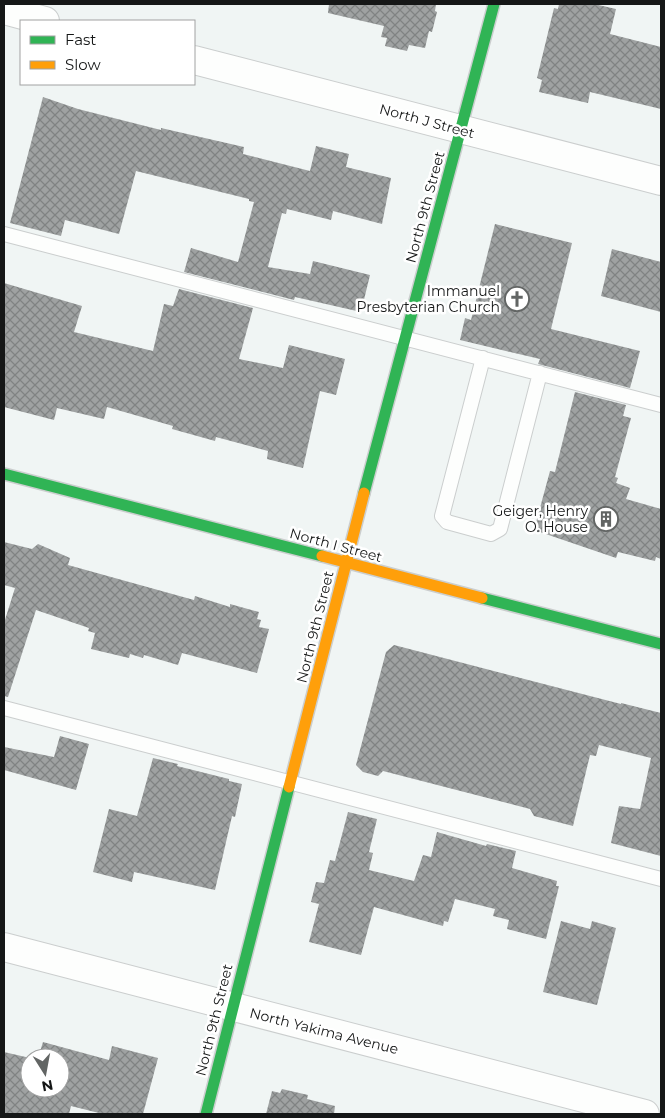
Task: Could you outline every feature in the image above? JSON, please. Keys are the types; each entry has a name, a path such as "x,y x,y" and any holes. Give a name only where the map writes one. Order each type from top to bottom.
{"street":[{"name":"North 9th Street","path":"206,1114 346,563 494,4"},
{"path":"6,12 41,20"},
{"name":"North J Street","path":"195,60 661,181"},
{"name":"North I Street","path":"4,474 661,644"},
{"name":"North Yakima Avenue","path":"4,947 645,1114"}],"lane":[{"path":"4,234 661,404"},
{"path":"483,358 442,516 447,522 491,534 500,529 540,373"},
{"path":"4,708 661,879"}],"building":[{"path":"329,4 436,4 435,11 437,12 432,32 429,31 425,48 409,45 407,51 385,46 387,38 381,37 384,26 328,13"},
{"path":"559,4 594,4 616,9 610,34 661,47 661,109 590,92 588,103 539,92 542,80 537,78 554,8 558,9"},
{"path":"43,97 78,109 161,130 161,128 244,147 243,154 310,171 316,146 349,154 346,167 391,178 382,224 333,211 331,220 287,209 286,214 282,213 268,267 310,274 313,261 370,275 361,312 295,297 294,300 184,272 191,248 238,262 254,202 249,201 249,199 136,171 119,234 65,220 61,236 10,223"},
{"name":"Immanuel Presbyterian Church","path":"495,224 572,243 551,329 640,351 630,388 538,364 540,359 460,340 465,318 471,320"},
{"path":"612,249 661,262 661,312 601,296"},
{"path":"4,283 82,306 74,332 153,351 164,304 173,306 179,289 253,308 239,359 283,368 289,345 345,359 336,395 320,391 303,468 267,459 268,451 216,437 215,441 172,429 173,426 107,407 104,419 57,408 54,420 4,407"},
{"path":"575,392 626,405 623,416 631,418 615,477 618,478 616,483 630,488 626,499 661,509 661,559 656,557 655,561 618,552 616,558 534,530 550,471 555,472"},
{"path":"4,542 32,549 38,544 70,558 68,565 194,600 195,596 230,607 230,604 259,612 257,619 261,620 259,627 269,629 257,673 182,653 178,665 144,655 143,658 130,654 129,658 91,649 95,633 88,631 89,628 36,610 8,697 4,696 4,623 15,588 4,585"},
{"path":"394,645 661,713 661,856 611,843 619,806 640,809 651,758 599,745 596,756 590,755 573,826 534,816 530,809 383,771 378,776 363,772 356,765 386,652"},
{"path":"60,736 89,744 76,790 4,770 4,747 54,757"},
{"path":"153,758 242,784 235,817 232,816 215,890 134,872 132,882 93,872 109,809 137,816"},
{"path":"348,812 377,819 369,852 373,853 369,870 414,881 423,855 431,857 437,832 486,846 487,844 516,851 512,868 557,881 556,886 559,886 546,939 507,929 509,920 493,916 495,909 455,899 448,922 444,921 443,926 374,907 361,955 309,942 319,904 311,902 316,882 324,883 330,860 335,861"},
{"path":"561,921 590,929 592,921 616,928 597,1005 543,992"},
{"path":"43,1042 65,1048 41,1048"},
{"path":"112,1046 158,1058 143,1114 103,1114 71,1106 69,1114 4,1114 4,1052 20,1056 20,1098 70,1098 70,1049 109,1060"},
{"path":"282,1089 308,1095 307,1099 335,1106 334,1114 266,1114 272,1091 280,1093"}],"traffic: fast":[{"path":"364,493 494,4"},
{"path":"4,474 322,556"},
{"path":"482,598 661,644"},
{"path":"206,1114 289,787"}],"traffic: slow":[{"path":"289,787 364,493"},
{"path":"322,556 482,598"}],"place":[{"name":"Immanuel Presbyterian Church","path":"517,299"},
{"name":"Geiger, Henry O. House","path":"606,519"}]}
